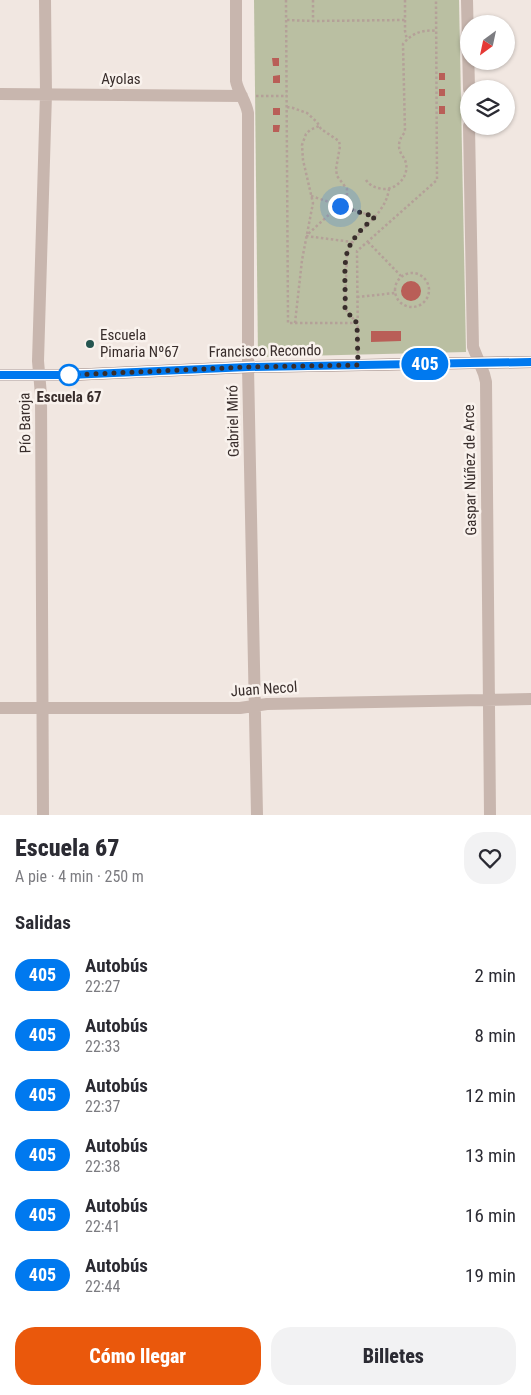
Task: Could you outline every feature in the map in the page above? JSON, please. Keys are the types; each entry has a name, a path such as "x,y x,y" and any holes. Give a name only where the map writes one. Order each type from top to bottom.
{"street":[{"name":"Pío Baroja","path":"43,815 44,709 41,395 38,361 46,94 45,0"},
{"name":"Gabriel Miró","path":"236,0 236,81 237,88 248,113 248,367 257,815"},
{"path":"467,0 469,80"},
{"name":"Ayolas","path":"0,94 242,96"},
{"name":"Gaspar Núñez de Arce","path":"469,135 473,347 486,382 490,815"},
{"name":"Francisco Recondo","path":"0,375 69,375 248,367 531,362"},
{"name":"Juan Necol","path":"0,708 240,708 267,704 531,698"}],"path":[{"path":"286,0 288,323 357,323"},
{"path":"312,0 313,20"},
{"path":"405,0 407,40"},
{"path":"358,365 357,251 437,180 436,0"},
{"path":"286,20 405,20"},
{"path":"366,180 372,186 389,189 401,181 406,171 405,160 399,147 405,132 403,44 419,32 436,31"},
{"path":"242,96 287,96"},
{"path":"287,107 307,113 321,129 336,138 340,146 336,169 339,181 347,189 348,194 345,202 306,236"},
{"path":"295,323 302,260 313,203 303,160 302,145 306,134 319,126"},
{"path":"357,323 345,308 346,256 368,223 385,204 389,189"},
{"path":"311,196 375,217"},
{"path":"306,236 353,243"},
{"path":"368,242 401,276"},
{"path":"412,272 423,276 429,285 428,297 420,305 408,306 399,301 395,293 395,285 401,276 412,272"},
{"path":"357,297 395,293"}],"green space":[{"path":"254,0 459,0 460,135 462,135 466,352 258,357"}],"building":[{"path":"272,58 279,58 279,66 273,66"},
{"path":"439,73 445,73 445,80 439,80"},
{"path":"280,75 280,83 273,83 273,76"},
{"path":"439,89 445,89 445,96 439,96"},
{"path":"439,106 445,106 445,114 439,114"},
{"path":"273,108 280,108 280,115 273,115"},
{"path":"273,125 280,125 279,132 273,132"},
{"path":"411,281 418,284 421,291 418,298 411,301 404,298 401,291 404,284"},
{"path":"371,331 401,331 401,341 371,342"}],"bus line":[{"name":"405","path":"0,375 69,375 248,367 531,362"}],"place":[{"name":"Escuela Pimaria Nº67","path":"90,344"},
{"name":"Escuela 67","path":"69,375"}],"route":[{"path":"69,375 248,367 358,365 357,323 345,308 346,256 348,249 375,217 340,206"}]}
